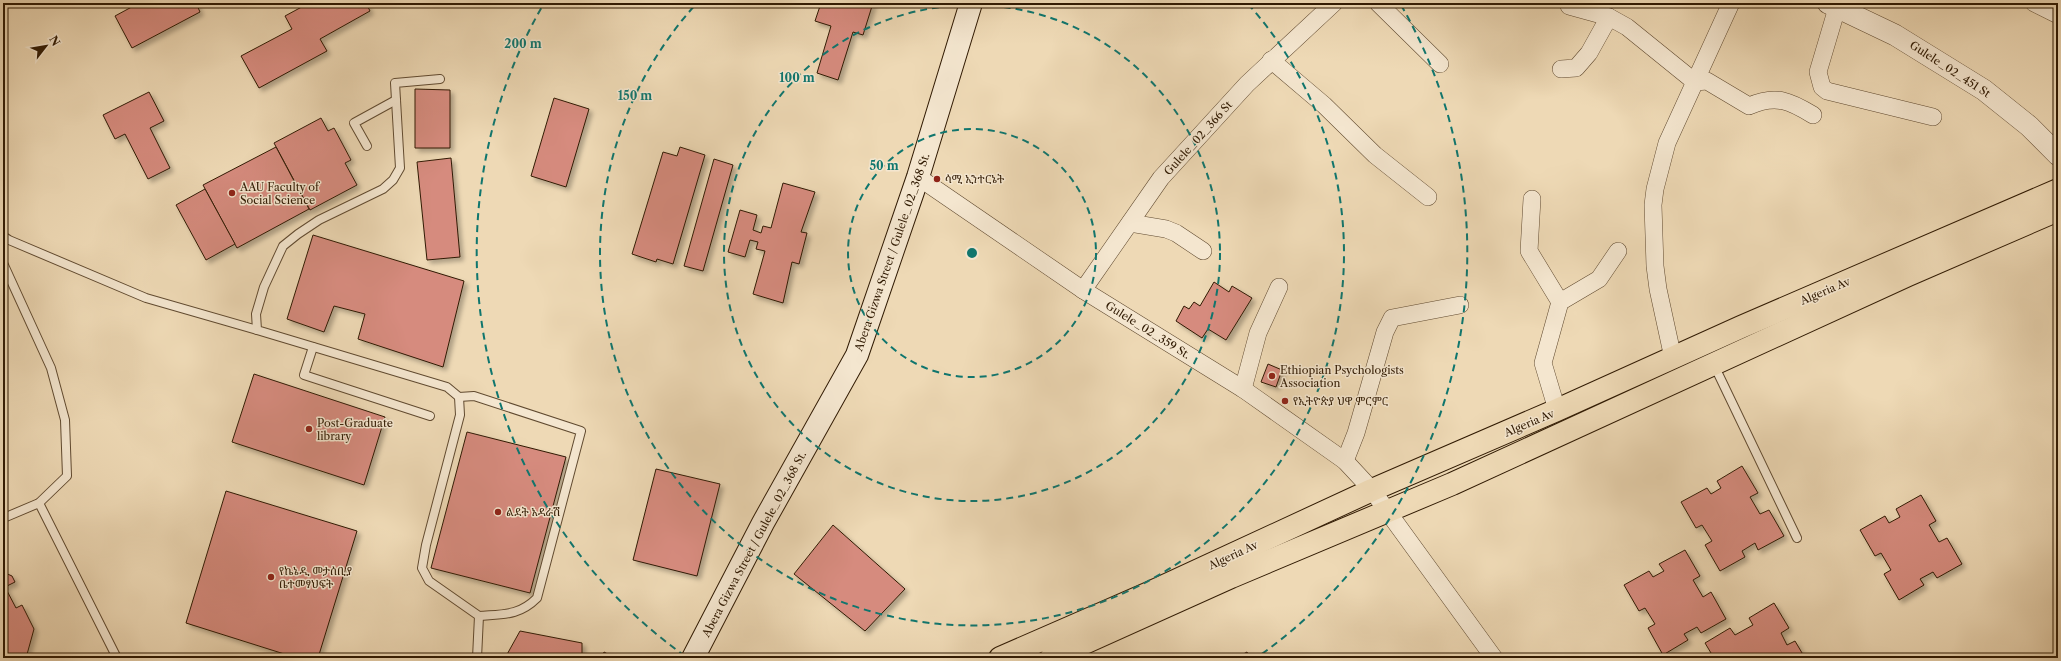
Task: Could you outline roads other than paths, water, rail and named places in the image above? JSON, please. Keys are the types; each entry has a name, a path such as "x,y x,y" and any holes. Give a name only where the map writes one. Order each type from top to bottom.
{"main road":[{"name":"Abera Gizwa Street / Gulele_02_368 St.","path":"693,658 763,523 858,355 918,178 971,3"},
{"name":"Algeria Av","path":"1000,658 1156,590 1372,490 2058,190"},
{"name":"Algeria Av","path":"1050,658 1231,577 1388,512 1915,272 2058,210"}],"street":[{"name":"Gulele_02_366 St","path":"1083,290 1161,178 1247,84 1271,60 1334,3"},
{"path":"1378,3 1440,64"},
{"path":"1673,358 1658,289 1653,205 1655,189 1667,143 1731,3"},
{"path":"2034,3 2058,15"},
{"path":"1832,5 1818,72 1822,86 1827,91 1933,117"},
{"name":"Gulele_02_451 St","path":"1832,5 1895,35 1984,90 2029,126 2058,155"},
{"path":"1569,6 1609,17 1628,27 1695,82 1708,81 1749,106 1762,100 1780,99 1794,103 1813,115"},
{"path":"1561,69 1576,68 1589,53 1609,17"},
{"path":"1271,60 1324,104 1375,156 1428,197"},
{"name":"Gulele_02_359 St.","path":"918,178 1083,290 1243,389 1345,461 1372,490 1494,658"},
{"path":"1532,199 1529,251 1560,302"},
{"path":"1130,223 1166,229 1176,233 1203,251"},
{"path":"1557,410 1543,363 1560,302 1599,279 1618,251"},
{"path":"1243,389 1258,333 1279,287"},
{"path":"1345,461 1356,432 1385,332 1392,318 1460,305"}],"lane":[{"path":"257,330 256,314 264,287 283,246 319,220 383,189 394,180 400,168 395,82 440,79"},
{"path":"367,146 354,123 396,100"},
{"path":"3,236 9,240 146,298 313,346 447,387 459,397 474,396 582,431 537,598 528,607 516,613 479,616 429,581 422,568 426,546 460,416 459,397"},
{"path":"3,262 51,368 65,420 67,476 39,503 3,517"},
{"path":"313,346 304,375 430,416"},
{"path":"1714,364 1797,538"},
{"path":"39,503 117,658"},
{"path":"477,658 479,616"}],"place":[{"name":"ሳሚ ኢንተርኔት","path":"937,179"},
{"name":"AAU Faculty of Social Science","path":"232,193"},
{"name":"Ethiopian Psychologists Association","path":"1272,376"},
{"name":"የኢትዮጵያ ህዋ ምርምር","path":"1285,401"},
{"name":"Post-Graduate library","path":"309,429"},
{"name":"ልደት አዳራሽ","path":"498,512"},
{"name":"የኬኔዲ መታሰቢያ ቤተመፃህፍት","path":"271,577"}]}
